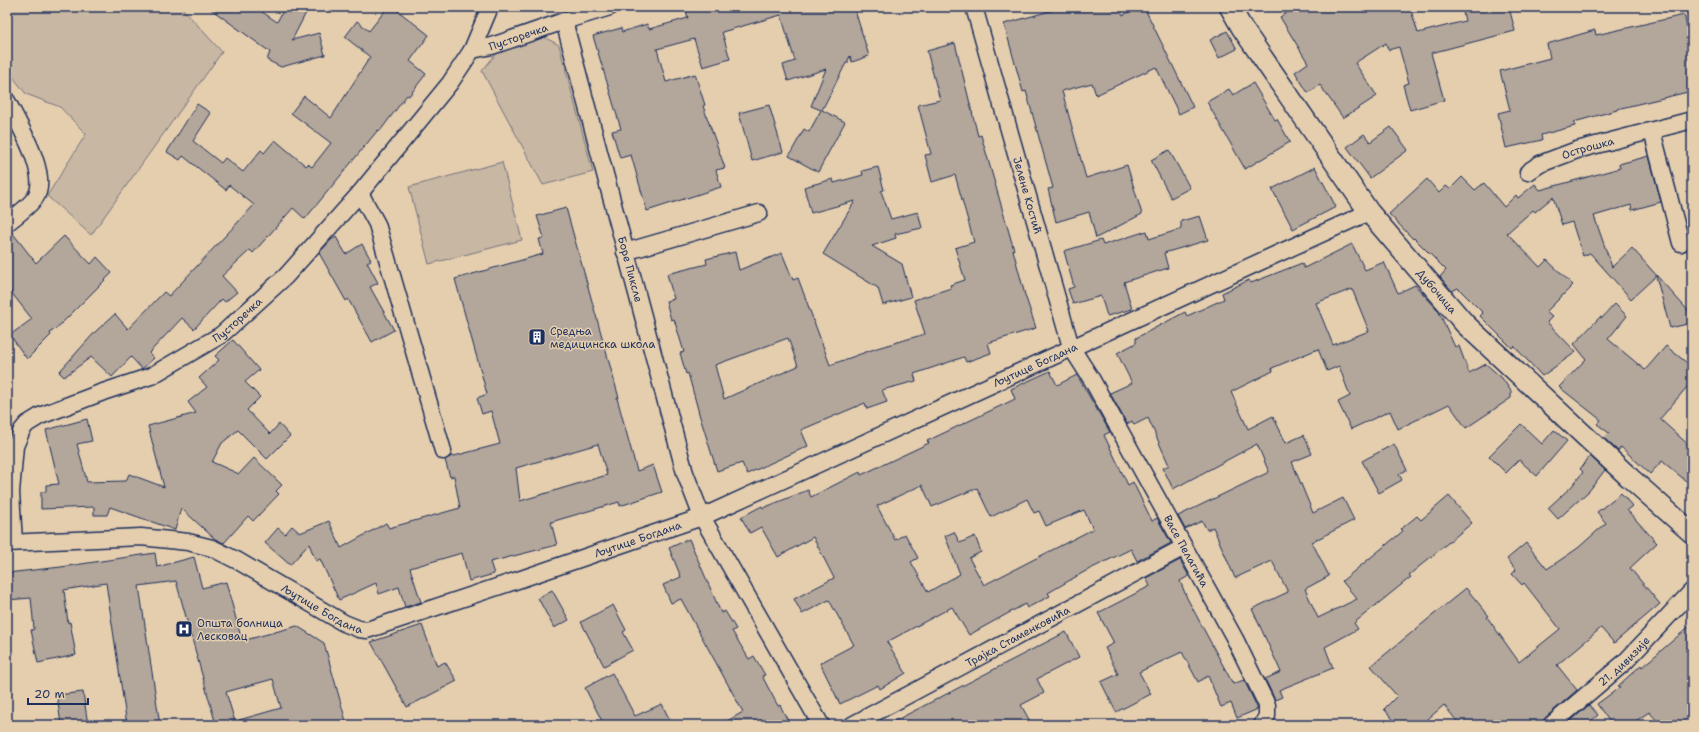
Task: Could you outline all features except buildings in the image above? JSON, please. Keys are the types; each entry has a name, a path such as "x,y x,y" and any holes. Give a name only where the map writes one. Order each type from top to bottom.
{"street":[{"name":"Пусторечка","path":"10,542 11,492 15,446 22,430 27,424 40,416 103,392 151,376 221,335 286,276 360,193 450,83 472,50 490,7"},
{"name":"Пусторечка","path":"472,50 492,46 610,7"},
{"name":"Јелене Костић","path":"974,7 1071,347 1092,380"},
{"name":"Дубочица","path":"1230,7 1242,28 1369,212 1465,324 1692,533"},
{"name":"Боре Пиксле","path":"564,21 685,473 702,517"},
{"path":"7,101 36,160 40,181 36,198 7,223"},
{"name":"Острошка","path":"1528,172 1540,164 1560,156 1692,120"},
{"path":"1652,131 1681,243"},
{"path":"360,193 377,224 443,451"},
{"name":"Љутице Богдана","path":"10,542 141,536 188,542 212,548 238,561 344,623 359,629 367,630 702,517 1369,212"},
{"path":"625,252 759,213"},
{"name":"Васе Пелагића","path":"1092,380 1235,639 1267,705 1267,716 1262,725"},
{"path":"702,517 821,725"},
{"name":"Трајка Стаменковића","path":"852,725 1184,547"},
{"name":"21. дивизије","path":"1551,725 1625,662 1692,591"}],"shaded area":[{"path":"7,7 181,7 222,52 91,235 47,196 86,134 60,107 26,94 7,69"},
{"path":"542,36 559,45 593,172 543,185 482,71 499,50"},
{"path":"502,162 522,240 429,264 409,187"}],"place":[{"name":"Средња медицинска школа","path":"537,337"},
{"name":"Општа болница Лесковац","path":"184,629"}]}
